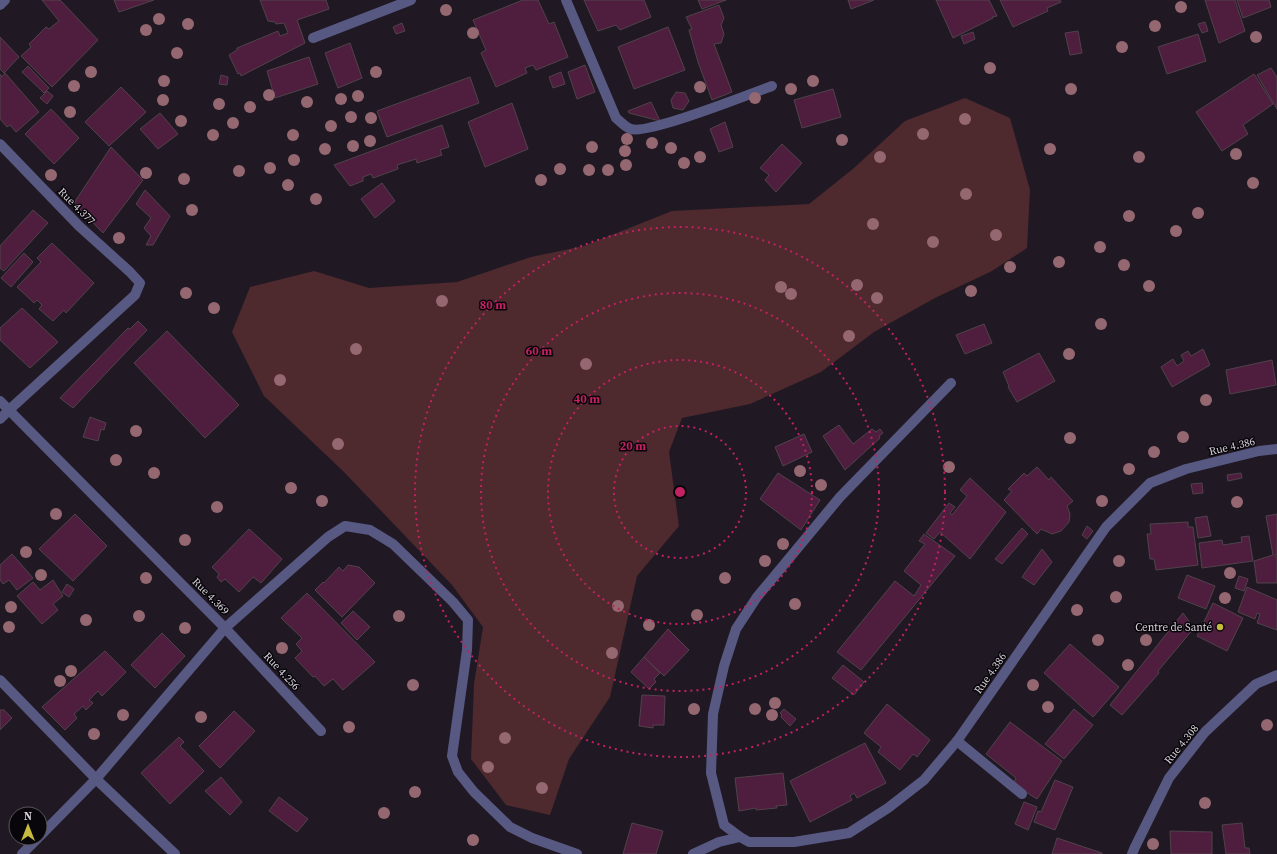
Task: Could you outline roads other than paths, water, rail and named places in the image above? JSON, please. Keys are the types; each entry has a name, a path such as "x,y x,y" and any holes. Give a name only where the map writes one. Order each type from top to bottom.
{"street":[{"path":"0,5 5,0"},
{"path":"313,38 411,0"},
{"path":"566,0 616,118 630,129 644,129 692,115 772,86"},
{"name":"Rue 4.377","path":"0,144 78,226 130,272 140,283 135,295 9,410"},
{"path":"740,837 724,825 711,773 713,714 724,666 736,630 757,597 840,497 951,382"},
{"name":"Rue 4.369","path":"0,401 225,628 96,779 48,828"},
{"path":"0,419 9,410"},
{"name":"Rue 4.386","path":"693,854 719,842 740,837 749,842 794,842 849,833 888,808 924,780 957,742 1106,527 1150,483 1186,469 1259,451 1277,449"},
{"path":"225,628 328,537 345,526 370,530 394,544 453,602 468,620 467,650 452,756 458,772 474,792 510,827 532,838 577,854"},
{"name":"Rue 4.256","path":"225,628 321,731"},
{"name":"Rue 4.308","path":"1132,854 1169,778 1205,732 1256,684 1277,675"},
{"path":"0,680 96,779 175,854"},
{"path":"957,742 1022,794"},
{"name":"Rue 4.369","path":"22,854 30,846"}],"place":[{"name":"Centre de Santé","path":"1220,627"}]}
